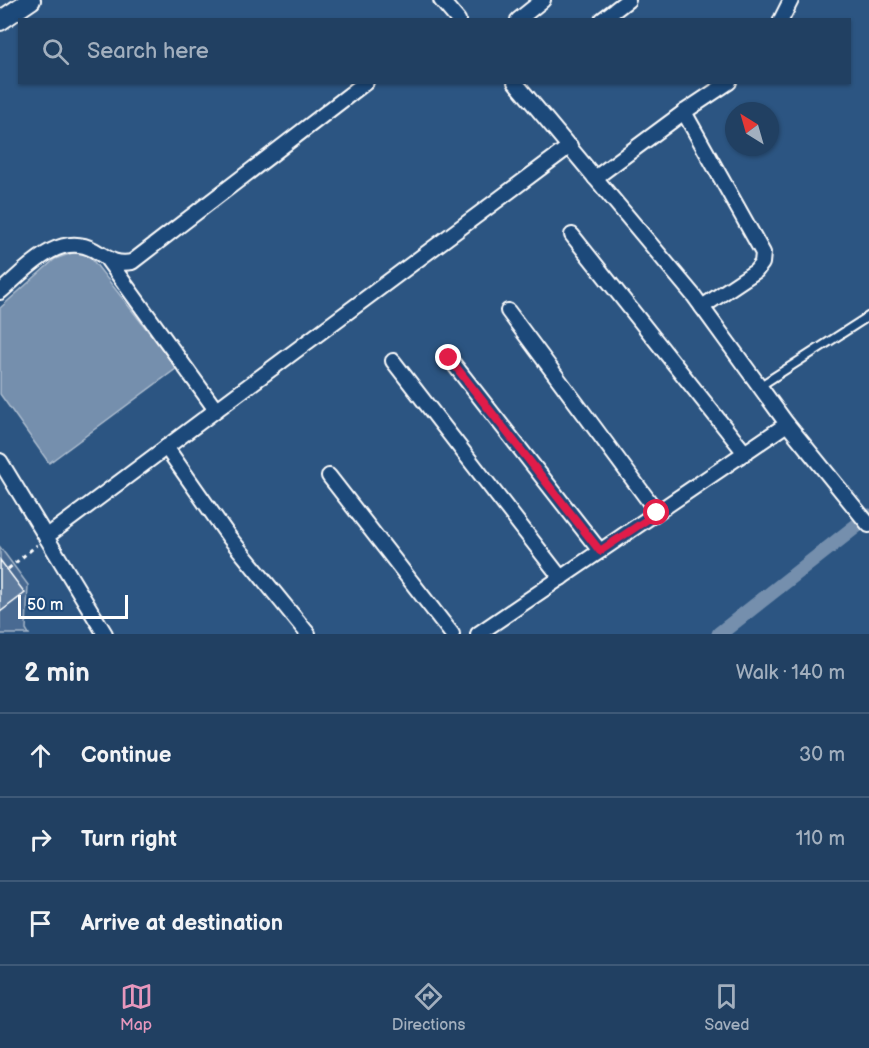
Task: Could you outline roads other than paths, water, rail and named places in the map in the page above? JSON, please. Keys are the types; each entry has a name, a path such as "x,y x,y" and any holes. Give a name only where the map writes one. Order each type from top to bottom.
{"street":[{"path":"0,21 31,0"},
{"path":"441,0 453,18"},
{"path":"520,18 543,0"},
{"path":"605,18 628,0"},
{"path":"781,18 783,11 791,0"},
{"path":"0,292 42,257 63,245 87,246 107,259 123,263 139,257 363,84"},
{"path":"517,84 702,307 787,424 866,521"},
{"path":"595,178 726,84"},
{"path":"684,112 763,253 762,263 756,271 702,307"},
{"path":"46,537 570,146"},
{"path":"572,235 745,453"},
{"path":"107,259 216,410"},
{"path":"508,311 657,513"},
{"path":"449,358 600,551"},
{"path":"393,361 561,578"},
{"path":"478,634 787,424"},
{"path":"166,447 228,537 258,570 308,634"},
{"path":"0,460 105,634"},
{"path":"329,476 452,634"}],"lane":[{"path":"760,386 869,316"}],"waterway":[{"path":"719,634 869,516"}]}
